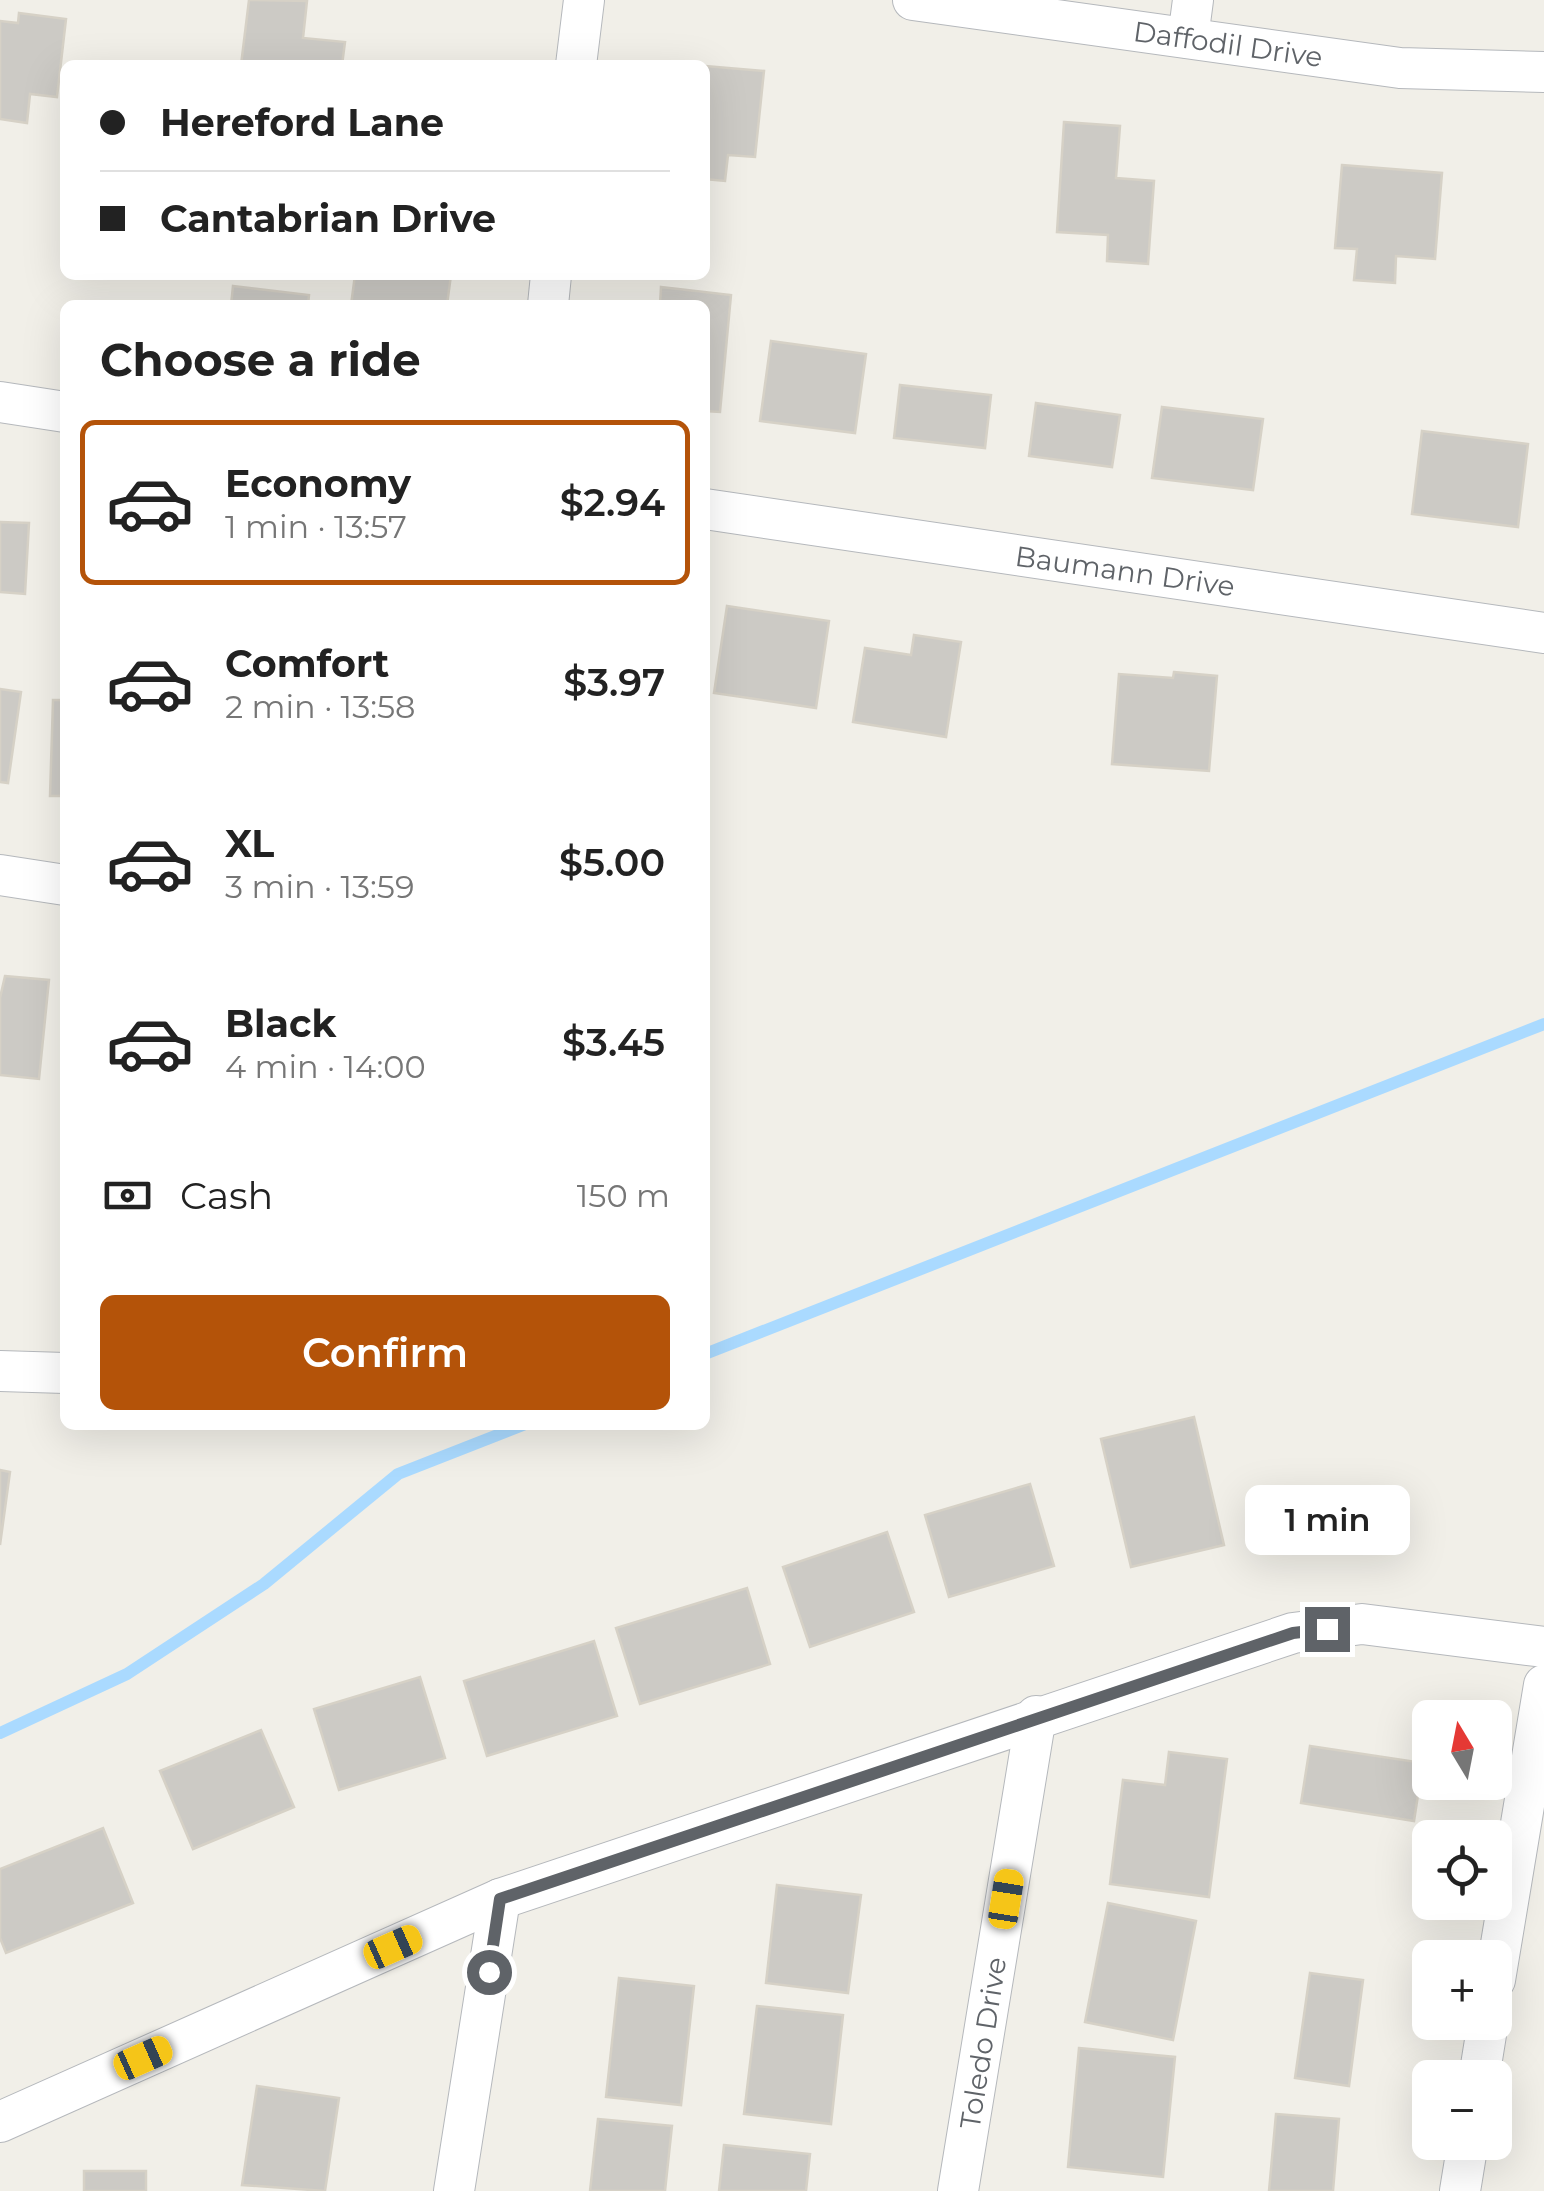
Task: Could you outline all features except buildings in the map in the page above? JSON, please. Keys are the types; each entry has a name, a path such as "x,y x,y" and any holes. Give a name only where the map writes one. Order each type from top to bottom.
{"street":[{"path":"577,60 584,0"},
{"name":"Daffodil Drive","path":"914,0 1191,19 1400,68 1544,72"},
{"path":"0,402 60,411"},
{"name":"Baumann Drive","path":"710,510 1544,633"},
{"path":"0,875 60,884"},
{"path":"0,1371 60,1373"},
{"path":"0,2122 500,1899 1036,1716 1293,1633 1362,1624 1544,1647"},
{"path":"1502,1940 1544,1685"},
{"name":"Toledo Drive","path":"958,2191 1036,1716"},
{"path":"454,2191 500,1899"},
{"path":"1460,2191 1465,2160"}],"waterway":[{"path":"710,1352 1544,1024"},
{"path":"0,1733 127,1674 264,1584 398,1474 510,1430"}],"route":[{"path":"489,1972 500,1899 1036,1716 1293,1633 1327,1629"}]}
